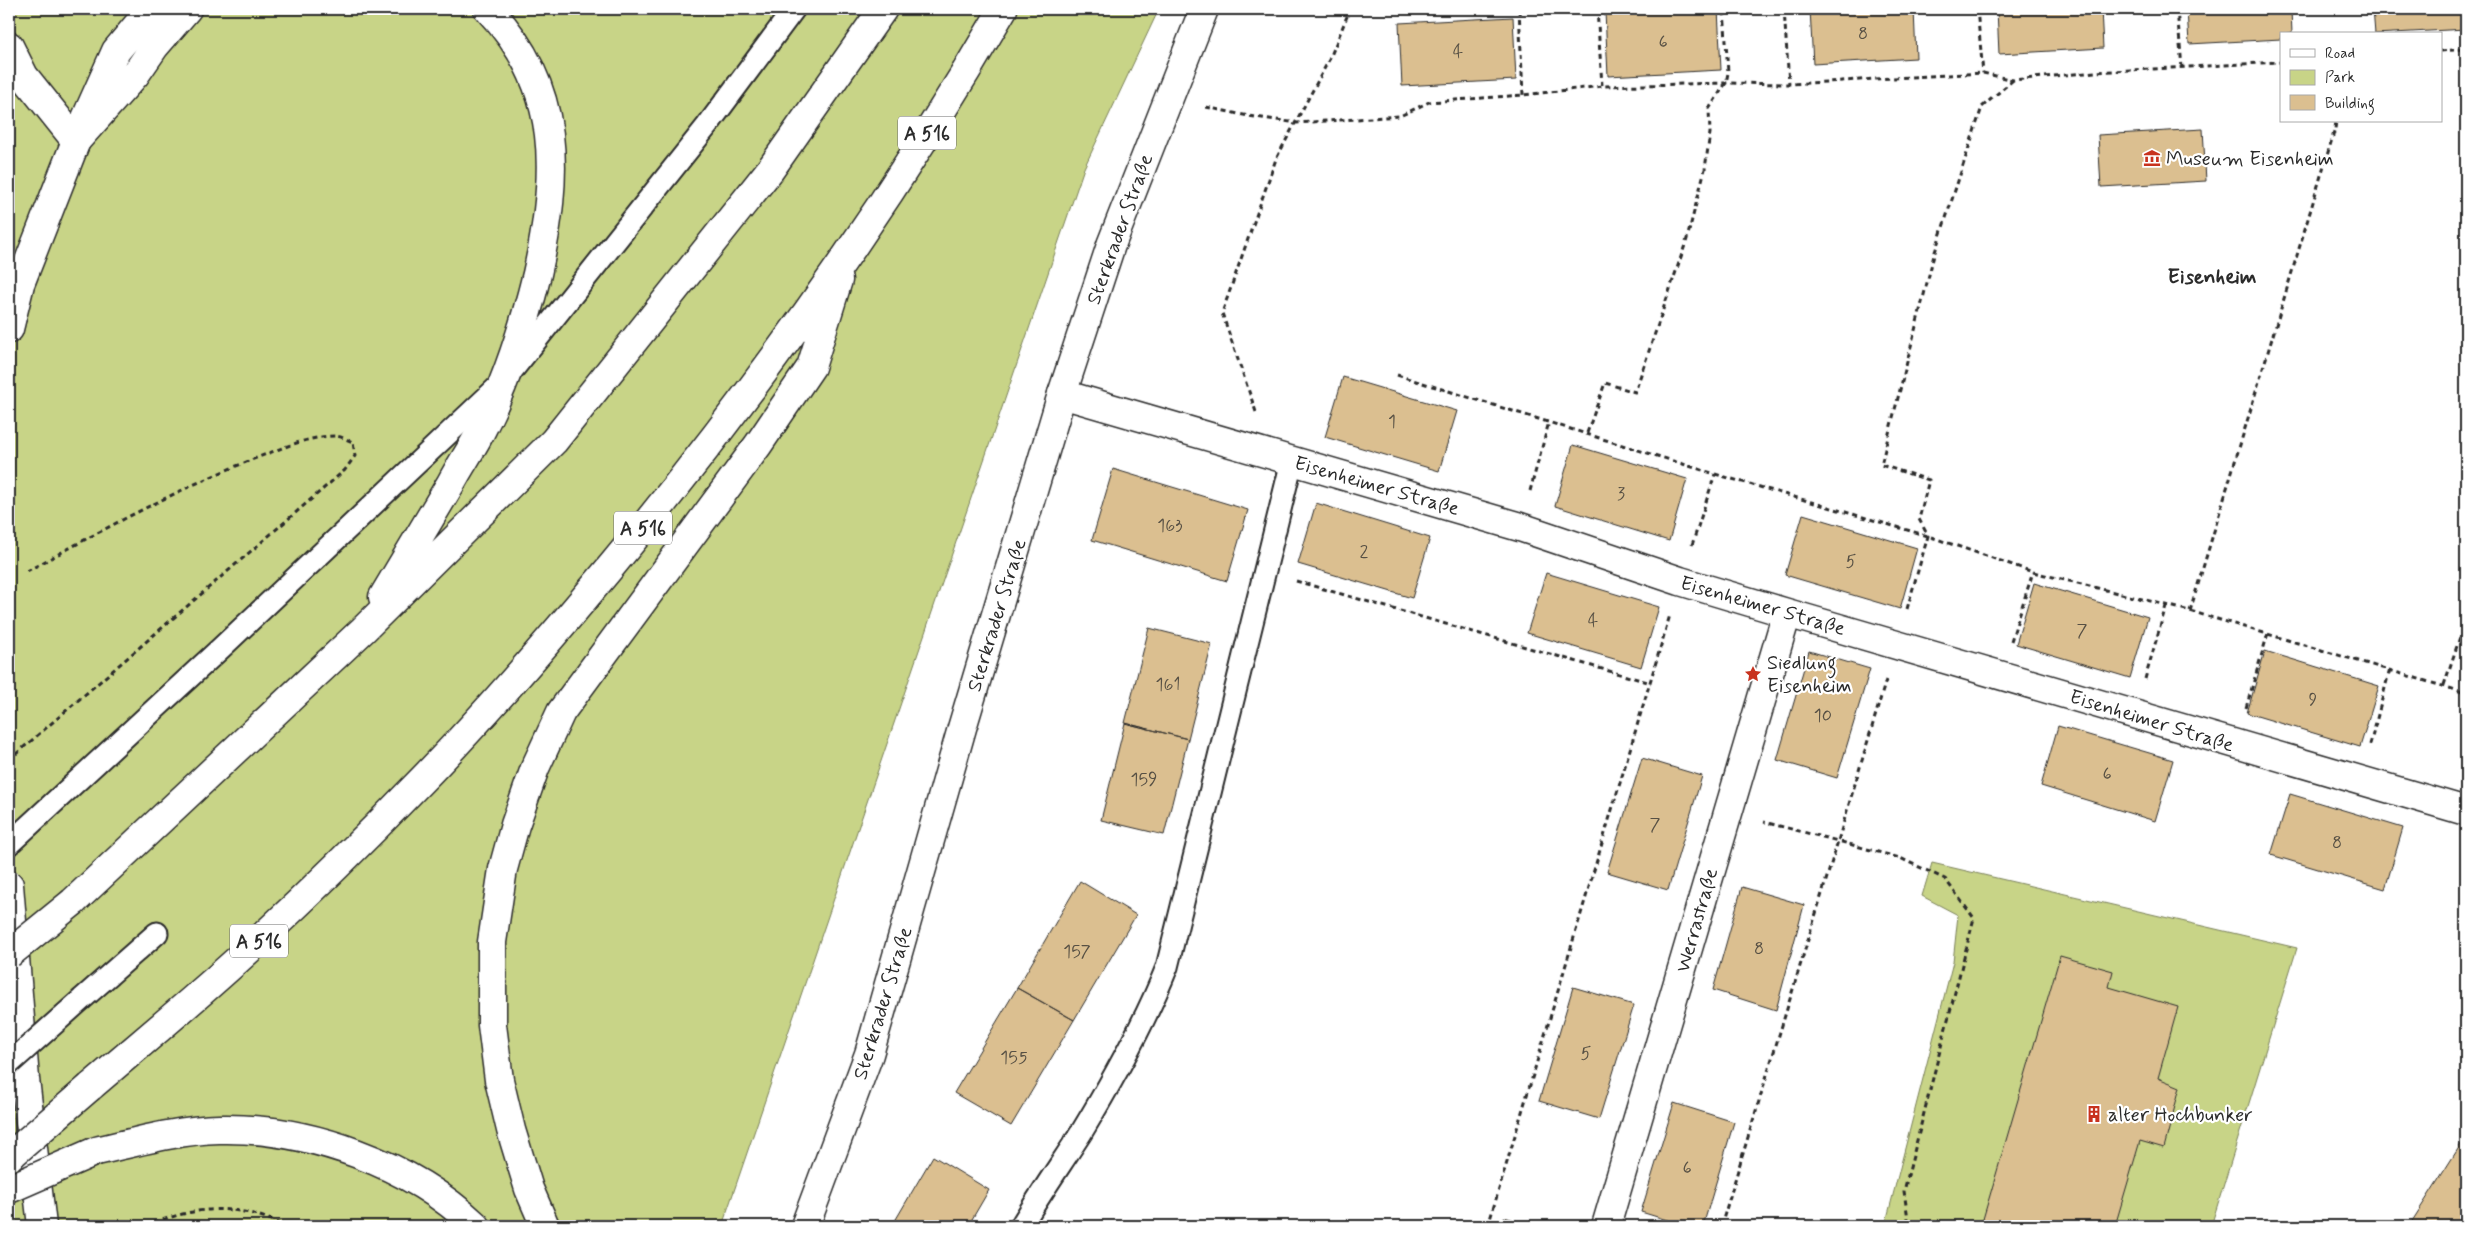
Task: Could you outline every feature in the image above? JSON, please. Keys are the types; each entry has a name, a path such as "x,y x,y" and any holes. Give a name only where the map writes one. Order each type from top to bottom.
{"main road":[{"path":"9,329 20,284 76,141 116,51 151,9"},
{"path":"76,141 135,75 187,9"},
{"path":"363,630 483,428 523,329 546,231 552,178 551,142 546,110 535,78 514,40 488,9"},
{"path":"9,954 73,902 363,630 554,441 770,170 883,9"},
{"name":"A 516","path":"9,1157 255,944 411,792 559,630 656,512 751,391 926,136 1003,9"},
{"name":"Sterkrader Straße","path":"805,1226 869,1054 962,728 1062,394 1111,245 1204,9"},
{"path":"9,46 24,76 76,141"},
{"path":"545,1226 530,1189 511,1130 499,1080 492,1025 491,970 496,912 502,869 515,825 535,768 561,712 758,445 811,367 846,255"},
{"name":"Eisenheimer Straße","path":"1062,394 1520,527 1680,581 1787,613 2134,713 2361,782 2466,811"},
{"name":"Werrastraße","path":"1606,1226 1787,613"},
{"path":"9,885 25,1079 42,1226"},
{"path":"9,1189 96,1151 170,1135 219,1130 260,1132 298,1137 372,1159 404,1174 433,1193 476,1226"}],"lane":[{"path":"9,844 63,796 503,382 707,126 794,9"},
{"path":"1021,1226 1081,1133 1120,1064 1154,1000 1167,967 1266,572 1281,457"},
{"path":"9,1064 157,933"}],"path":[{"path":"1281,457 1222,313 1276,159 1297,123 1330,58 1350,9"},
{"path":"1518,9 1523,95"},
{"path":"1598,9 1602,86"},
{"path":"1587,433 1604,383 1635,392 1687,239 1705,169 1710,133 1709,109 1726,82 1728,54 1724,9"},
{"path":"1784,9 1789,84"},
{"path":"1977,9 1982,73"},
{"path":"2177,9 2182,68"},
{"path":"2442,51 2466,49"},
{"path":"1168,98 1248,116 1297,123 1400,116 1430,102 1523,95 1602,86 1726,82 1789,84 1982,73 2013,80 2095,72 2280,62"},
{"path":"1722,1226 1928,536 1919,519 1929,480 1881,465 1934,255 1982,106 2013,80"},
{"path":"2190,611 2336,129 2336,122"},
{"path":"1397,375 1715,474 1928,536 2033,572 2190,611 2466,693"},
{"path":"1520,527 1548,422"},
{"path":"9,760 345,470 355,456 353,442 338,436 321,437 286,447 221,471 156,502 27,571"},
{"path":"1488,1226 1680,581 1715,474"},
{"path":"1266,572 1651,683"},
{"path":"2001,675 2033,572"},
{"path":"2134,713 2166,606"},
{"path":"2444,685 2466,619"},
{"path":"2235,745 2268,633"},
{"path":"2361,782 2390,669"},
{"path":"1727,812 1900,858 1945,879 1974,918 1904,1190 1909,1226"},
{"path":"146,1226 173,1216 218,1208 236,1210 285,1226"}],"green space":[{"path":"9,9 1159,9 1084,168 722,1226 9,1226"},
{"path":"1932,863 2297,948 2211,1226 1885,1226 1953,962 1958,915 1922,896"}],"building":[{"path":"1718,9 1721,70 1608,76 1605,12"},
{"path":"1810,9 1914,9 1916,58 1813,64"},
{"path":"1997,9 2101,9 2103,48 1999,54"},
{"path":"2187,9 2291,9 2292,32 2280,32 2280,39 2189,44"},
{"path":"2373,9 2466,9 2466,29 2375,32"},
{"path":"1513,17 1516,80 1402,86 1399,23"},
{"name":"Museum Eisenheim","path":"2203,129 2206,181 2101,187 2098,135"},
{"path":"1343,377 1457,411 1439,471 1325,437"},
{"path":"1573,445 1687,479 1669,541 1555,506"},
{"path":"1113,469 1248,510 1227,581 1092,540"},
{"path":"1316,503 1430,538 1412,598 1298,564"},
{"path":"1803,514 1917,548 1900,609 1785,575"},
{"path":"1546,573 1659,607 1641,667 1527,633"},
{"path":"2034,583 2148,617 2130,678 2016,644"},
{"path":"1149,628 1212,644 1188,739 1125,723"},
{"path":"1809,651 1870,669 1837,778 1777,760"},
{"path":"2265,651 2379,686 2360,747 2247,713"},
{"path":"1125,723 1188,739 1164,835 1101,820"},
{"path":"2058,726 2173,760 2155,821 2041,786"},
{"path":"1642,758 1702,776 1668,890 1607,872"},
{"path":"2290,794 2403,828 2385,889 2271,855"},
{"path":"1080,881 1136,915 1074,1020 1017,988"},
{"path":"1742,887 1804,905 1776,1010 1713,990"},
{"name":"alter Hochbunker","path":"2060,956 2113,971 2109,987 2178,1007 2158,1078 2180,1087 2164,1148 2140,1141 2115,1226 1981,1226"},
{"path":"1573,987 1634,1005 1599,1119 1539,1101"},
{"path":"1017,988 1074,1020 1011,1126 954,1093"},
{"path":"1674,1103 1734,1122 1703,1226 1687,1226 1641,1212"},
{"path":"2465,1138 2466,1226 2409,1226"},
{"path":"933,1156 989,1190 968,1226 892,1226"},
{"path":"1504,1217 1536,1226 1501,1226"}],"place":[{"name":"Museum Eisenheim","path":"2152,158"},
{"name":"Siedlung Eisenheim","path":"1753,674"},
{"name":"alter Hochbunker","path":"2094,1114"}],"district":[{"name":"Eisenheim","path":"2212,276"}]}
